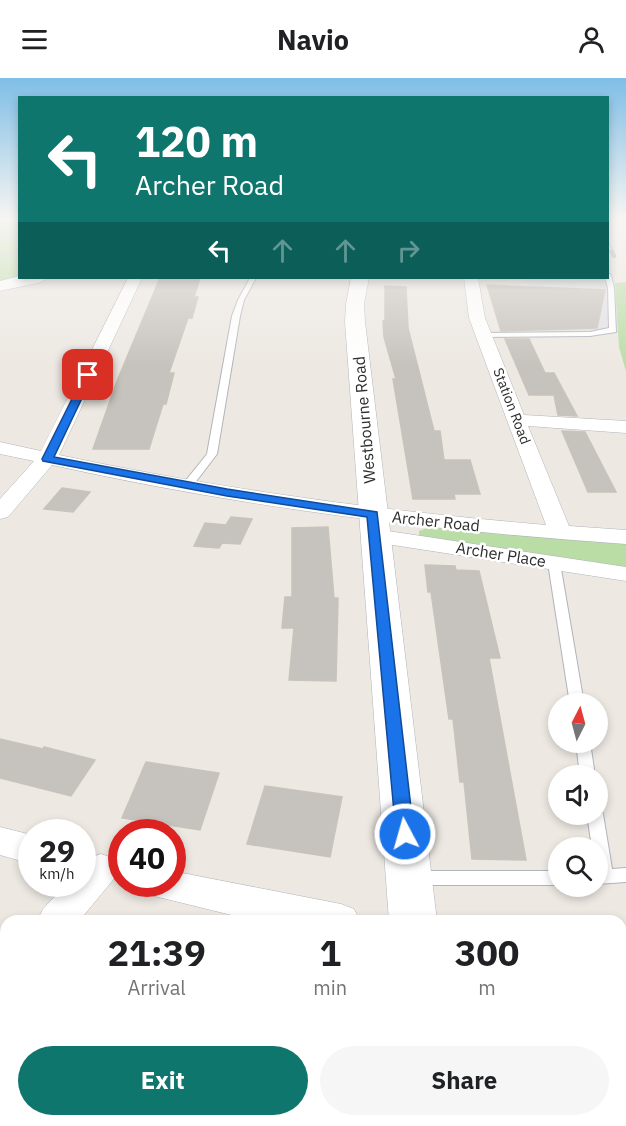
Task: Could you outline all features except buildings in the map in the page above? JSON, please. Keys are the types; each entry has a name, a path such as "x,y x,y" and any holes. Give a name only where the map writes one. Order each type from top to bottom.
{"street":[{"path":"0,286 32,279"},
{"path":"0,512 47,459 135,279"},
{"name":"Westbourne Road","path":"360,279 354,310 410,878 412,915"},
{"name":"Station Road","path":"471,279 477,318 560,533"},
{"path":"518,420 626,428"},
{"name":"Archer Road","path":"0,448 374,525 626,537"},
{"name":"Archer Place","path":"374,525 554,563 626,574"},
{"path":"0,841 18,846"},
{"path":"61,915 102,869"},
{"path":"186,889 308,915"}],"lane":[{"path":"187,486 212,454 236,316 241,300 252,279"},
{"path":"483,334 590,334 613,330 609,279"},
{"path":"554,563 575,693"},
{"path":"608,876 626,875"},
{"path":"410,878 548,878"}],"shaded area":[{"path":"610,268 621,313 619,333 543,333 526,279 609,279"}],"green space":[{"path":"0,268 18,268 18,276 0,280"},
{"path":"626,282 626,371 619,347 615,283"},
{"path":"430,527 487,531 626,533 626,581 419,541 419,531"}],"route":[{"path":"88,375 47,459 227,493 373,514 405,834"}]}
